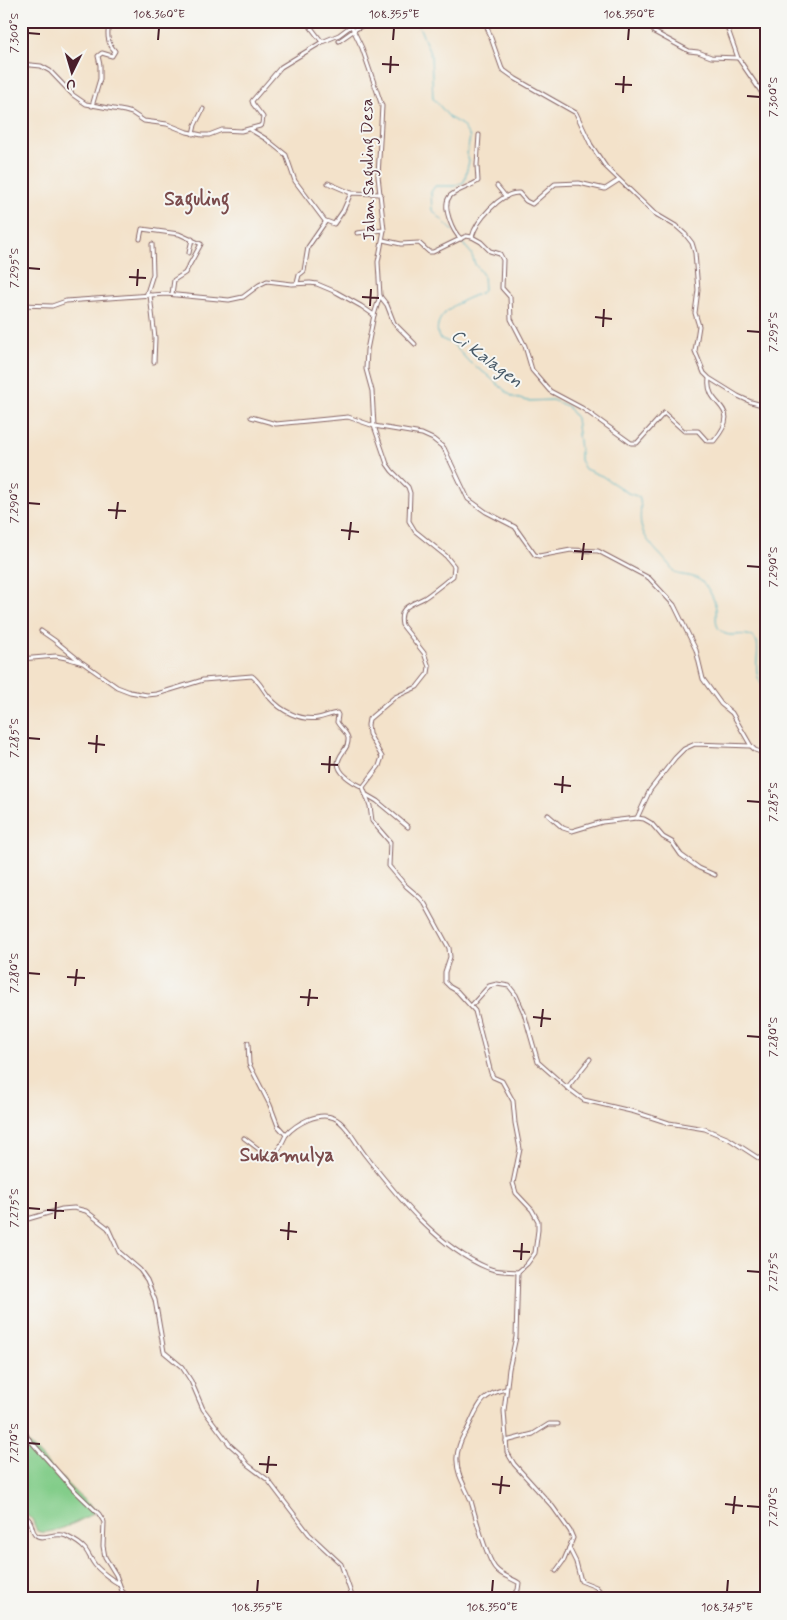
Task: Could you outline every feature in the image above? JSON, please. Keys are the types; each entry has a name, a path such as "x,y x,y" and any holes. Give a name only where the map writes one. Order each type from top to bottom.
{"street":[{"path":"92,106 100,79 98,56 102,53 112,56 116,51 111,47 107,37 111,21"},
{"path":"306,21 322,42"},
{"name":"Jalan Saguling Desa","path":"349,21 365,55 382,106 378,160 384,230 378,262 380,296 374,315 365,363 366,374 372,391 374,426 387,464 408,487 410,493 409,521 411,526 452,563 454,572 453,576 426,596 408,605 402,613 402,625 424,653 429,664 429,670 417,687 395,697 369,719 369,734 380,753 381,760 379,766 363,786"},
{"path":"339,41 371,21"},
{"path":"485,21 502,69 509,75 576,113 597,156 654,213 680,228 693,247 698,290 695,310 699,326 695,351 704,373 744,399 766,406"},
{"path":"645,21 654,32 689,51 711,57 738,58"},
{"path":"725,21 738,58 766,99"},
{"path":"21,64 46,68 79,100 92,106 125,111 144,121 167,124 193,134 208,135 222,130 235,132 250,130 260,126 263,121 262,114 252,101 281,68 322,42 339,35 351,26"},
{"path":"193,134 203,109"},
{"path":"250,130 271,142 286,155 295,181 325,221 334,224 351,194"},
{"path":"460,239 449,218 448,201 452,195 478,181 479,135"},
{"path":"472,237 474,230 493,206 514,192 532,204 555,184 579,183 605,189 619,180"},
{"path":"328,183 351,194 381,194"},
{"path":"497,186 506,197"},
{"path":"297,283 298,275 304,271 308,247 325,221"},
{"path":"140,239 142,230 176,233 200,243 201,246 185,273 174,280 172,294"},
{"path":"357,233 384,230"},
{"path":"383,240 401,244 419,242 432,253 466,236 482,242 490,251 500,254 503,260 502,288 510,298 511,319 525,346 532,370 550,390 582,408 631,443 637,443 664,413 684,430 698,432 707,441 714,441 727,419 726,412 715,400 709,388 709,378"},
{"path":"189,253 192,239"},
{"path":"152,244 153,274 148,295 156,338 154,362"},
{"path":"21,305 52,306 66,301 172,294 229,300 238,299 250,293 263,282 310,283 326,287 374,315"},
{"path":"380,296 387,305 394,323 415,344"},
{"path":"251,417 276,424 348,417 374,426 422,434 439,443 447,455 468,499 486,512 515,526 532,552 537,556 571,550 598,551 649,578 674,605 696,650 703,678 710,690 721,704 732,713 750,746 766,754"},
{"path":"41,631 110,683 130,692 147,695 156,694 203,680 252,676 270,698 280,707 294,715 306,719 337,713 337,722 340,728 348,735 348,746 338,760 338,766 354,783 363,786 370,806 372,821 390,842 389,866 425,904 449,948 450,957 445,972 445,982 471,1006 477,1016 491,1073 502,1081 513,1101 520,1149 513,1187 532,1210 538,1221 538,1230 535,1252 527,1264 518,1272 516,1337 509,1369 504,1411 506,1441 508,1456 553,1507 573,1538 564,1560 556,1571"},
{"path":"21,659 56,656 82,663"},
{"path":"638,818 650,790 684,749 695,744 750,746"},
{"path":"365,794 377,801 408,827"},
{"path":"548,815 564,828 572,831 602,822 638,818 648,821 663,837 672,842 681,855 699,868 715,875"},
{"path":"471,1006 489,986 497,984 509,986 516,995 524,1014 538,1062 567,1088 589,1102 635,1112 669,1123 705,1129 730,1138 766,1163"},
{"path":"248,1043 249,1064 270,1105 278,1126 286,1135"},
{"path":"567,1088 590,1058"},
{"path":"244,1138 272,1159 275,1157 286,1135 307,1120 321,1116 335,1118 352,1136 408,1208 432,1231 460,1253 488,1268 518,1272"},
{"path":"21,1221 62,1209 74,1208 86,1211 110,1231 119,1252 140,1270 147,1280 154,1300 164,1352 182,1367 191,1381 203,1409 221,1434 248,1465 268,1480 309,1534 341,1564 354,1599"},
{"path":"506,1389 494,1392 482,1400 462,1437 456,1458 459,1474 470,1499 474,1516 492,1564 499,1572 519,1583 518,1590 511,1599"},
{"path":"21,1406 27,1438 102,1518 105,1557 116,1575 123,1593 131,1599"},
{"path":"506,1441 533,1434 549,1424 558,1424"},
{"path":"21,1514 30,1520 34,1533 38,1536 62,1534 77,1542 86,1550 96,1567 120,1584"},
{"path":"569,1548 576,1562 581,1581 596,1586 607,1599"}],"green space":[{"path":"21,1423 23,1435 27,1442 96,1511 76,1522 50,1532 37,1531 32,1519 21,1512"}],"waterway":[{"name":"Ci Kalagen","path":"417,21 431,56 433,98 450,118 462,125 470,137 467,154 469,161 464,182 455,186 435,186 431,192 432,210 453,231"},
{"name":"Ci Kalagen","path":"460,240 471,253 475,264 483,275 484,289 446,312 438,324 439,338 453,344 469,362 515,398 528,401 552,400 567,406 576,418 580,460 585,469 602,476 628,493 639,497 641,505 640,521 645,535 675,573 695,578 701,581 707,588 715,605 719,629 729,635 749,635 757,642 757,673 758,678 766,688"}],"district":[{"name":"Saguling","path":"197,198"},
{"name":"Sukamulya","path":"287,1154"}]}
